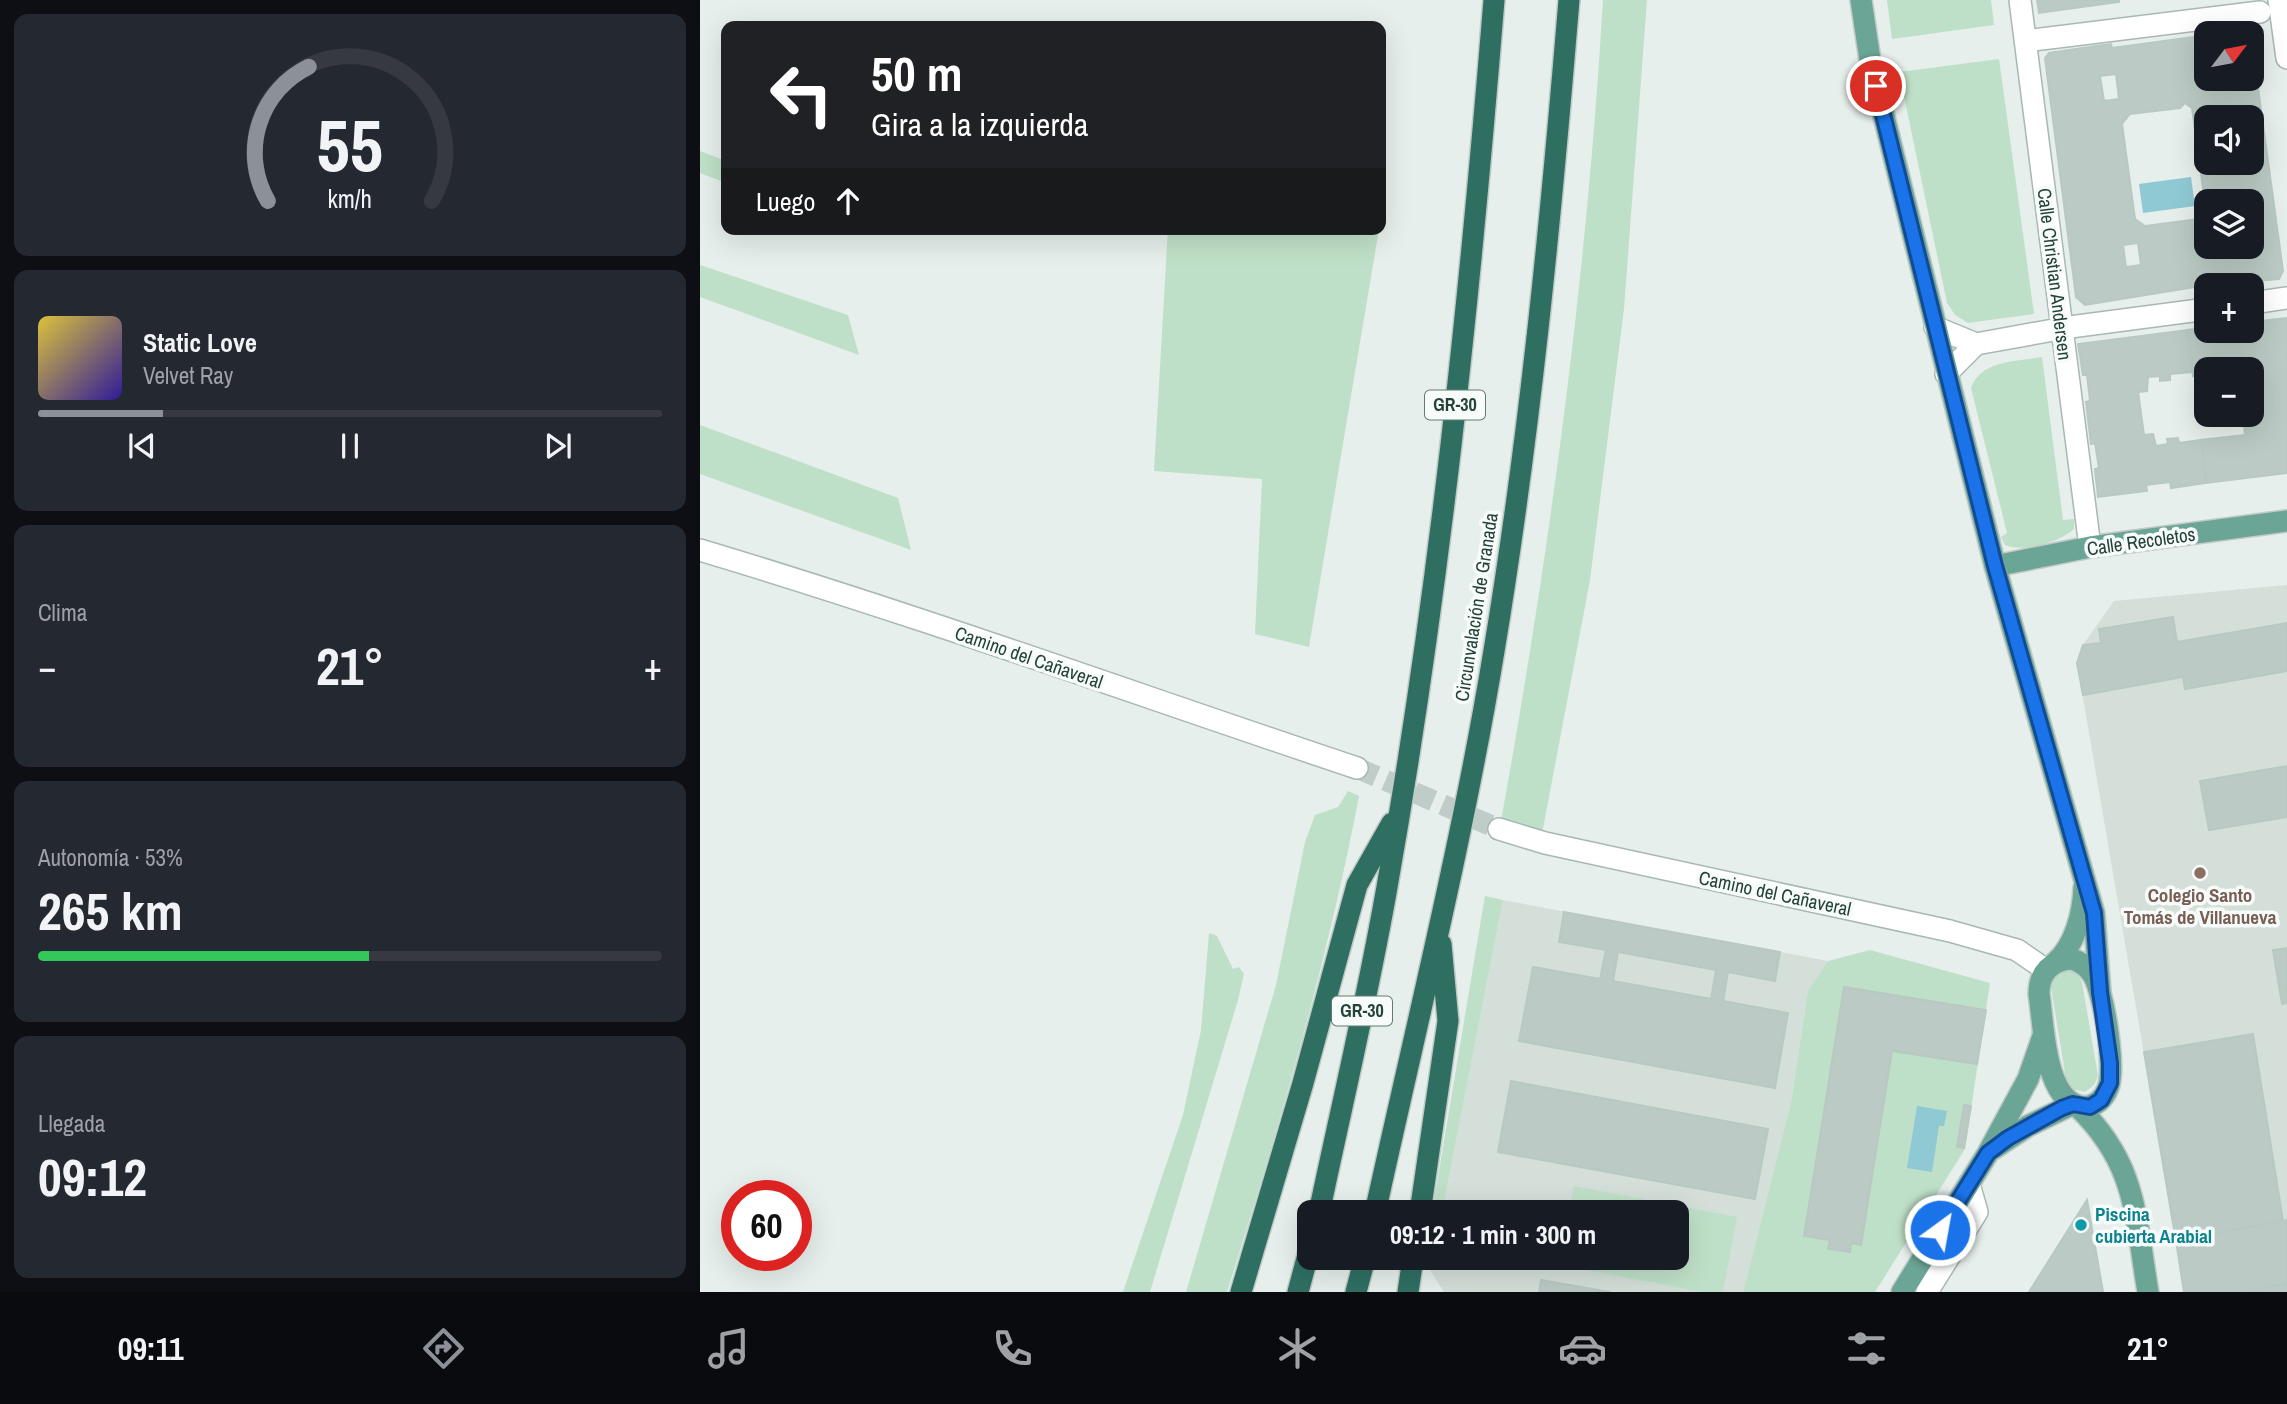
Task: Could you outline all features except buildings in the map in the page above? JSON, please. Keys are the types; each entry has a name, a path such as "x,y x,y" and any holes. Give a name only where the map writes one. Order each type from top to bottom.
{"highway":[{"name":"GR-30","path":"1322,1200 1387,890 1400,809 1450,456 1476,212 1494,0"},
{"name":"Circunvalación de Granada","path":"1378,1200 1440,923 1494,653 1521,472 1550,229 1569,0"},
{"path":"1241,1292 1303,1083 1357,885 1400,809"},
{"path":"1422,1200 1448,1021 1440,923"},
{"path":"1298,1292 1304,1270"},
{"path":"1356,1292 1362,1270"},
{"path":"1408,1292 1411,1270"}],"main road":[{"path":"1861,0 1870,60 1934,327 1995,566 2096,927 2110,1083 2101,1100 2090,1107 2076,1106 2028,1126 1988,1153"},
{"name":"Calle Recoletos","path":"1995,566 2090,547 2287,521"},
{"path":"2084,887 2080,917 2071,942 2050,966 2039,987 2053,1081 2058,1091 2111,1142 2126,1173 2148,1292"},
{"path":"2050,966 2068,959 2080,962 2092,973 2100,992"},
{"path":"1902,1292 1988,1153 2028,1079 2045,1030"}],"street":[{"name":"Calle Christian Andersen","path":"2020,0 2090,547"},
{"path":"2033,40 2277,6 2287,58"},
{"path":"2264,301 2287,298"},
{"path":"1934,327 1976,344 2062,328 2194,311"},
{"path":"1946,374 1976,344"},
{"name":"Camino del Cañaveral","path":"700,550 866,600 1026,657 1357,768"},
{"name":"Camino del Cañaveral","path":"1499,829 1545,843 1950,931 2017,950 2050,966"},
{"path":"1927,1292 1977,1212 1969,1184"}],"shaded area":[{"name":"Colegio Santo Tomás de Villanueva","path":"2287,585 2287,1220 2176,1241 2077,663 2083,645 2114,601"},
{"path":"1503,900 1828,961 1808,990 1791,1102 1743,1292 1444,1292 1430,1270 1689,1270 1689,1200 1445,1200"}],"green space":[{"path":"1603,0 1647,0 1624,309 1590,580 1542,834 1501,821 1551,515 1577,309"},
{"path":"1887,0 1991,0 1994,25 1892,39"},
{"path":"1999,59 2034,314 1968,323 1955,315 1947,303 1899,72"},
{"path":"700,151 721,159 721,181 700,173"},
{"path":"1168,235 1378,235 1309,647 1255,634 1262,479 1154,471"},
{"path":"700,265 848,315 859,355 700,297"},
{"path":"2042,357 2063,520 2074,519 2074,529 2041,545 2013,547 2005,545 2001,537 2007,533 1971,388 1976,379 1991,367"},
{"path":"700,425 898,498 911,550 700,474"},
{"path":"1348,791 1359,796 1332,922 1283,1108 1227,1292 1186,1292 1276,985 1305,842 1315,815 1338,807"},
{"path":"1485,896 1503,900 1445,1200 1434,1200"},
{"path":"1209,933 1217,936 1233,969 1239,967 1244,974 1238,1000 1150,1292 1123,1292 1183,1115 1201,1030"},
{"path":"1870,950 1990,983 1965,1149 1875,1292 1743,1292 1791,1102 1808,990 1828,961"},
{"path":"2064,970 2076,972 2082,982 2098,1076 2094,1085 2085,1092 2072,1089 2066,1079 2051,987 2054,976"},
{"path":"1574,1186 1648,1200 1571,1200"},
{"path":"1689,1208 1737,1217 1723,1292 1702,1292 1585,1270 1689,1270"}],"water":[{"path":"2191,177 2194,206 2143,213 2139,184"},
{"path":"1917,1106 1947,1111 1944,1126 1939,1126 1932,1172 1907,1168"}],"tunnel":[{"path":"1357,768 1499,829"}],"place":[{"name":"Colegio Santo Tomás de Villanueva","path":"2200,873"},
{"name":"Piscina cubierta Arabial","path":"2081,1225"}],"route":[{"path":"1876,86 1995,566 2084,887 2094,913 2100,992 2111,1076 2108,1090 2096,1104 2078,1107 2073,1104 2062,1108 2008,1138 1988,1153 1940,1230"}]}
